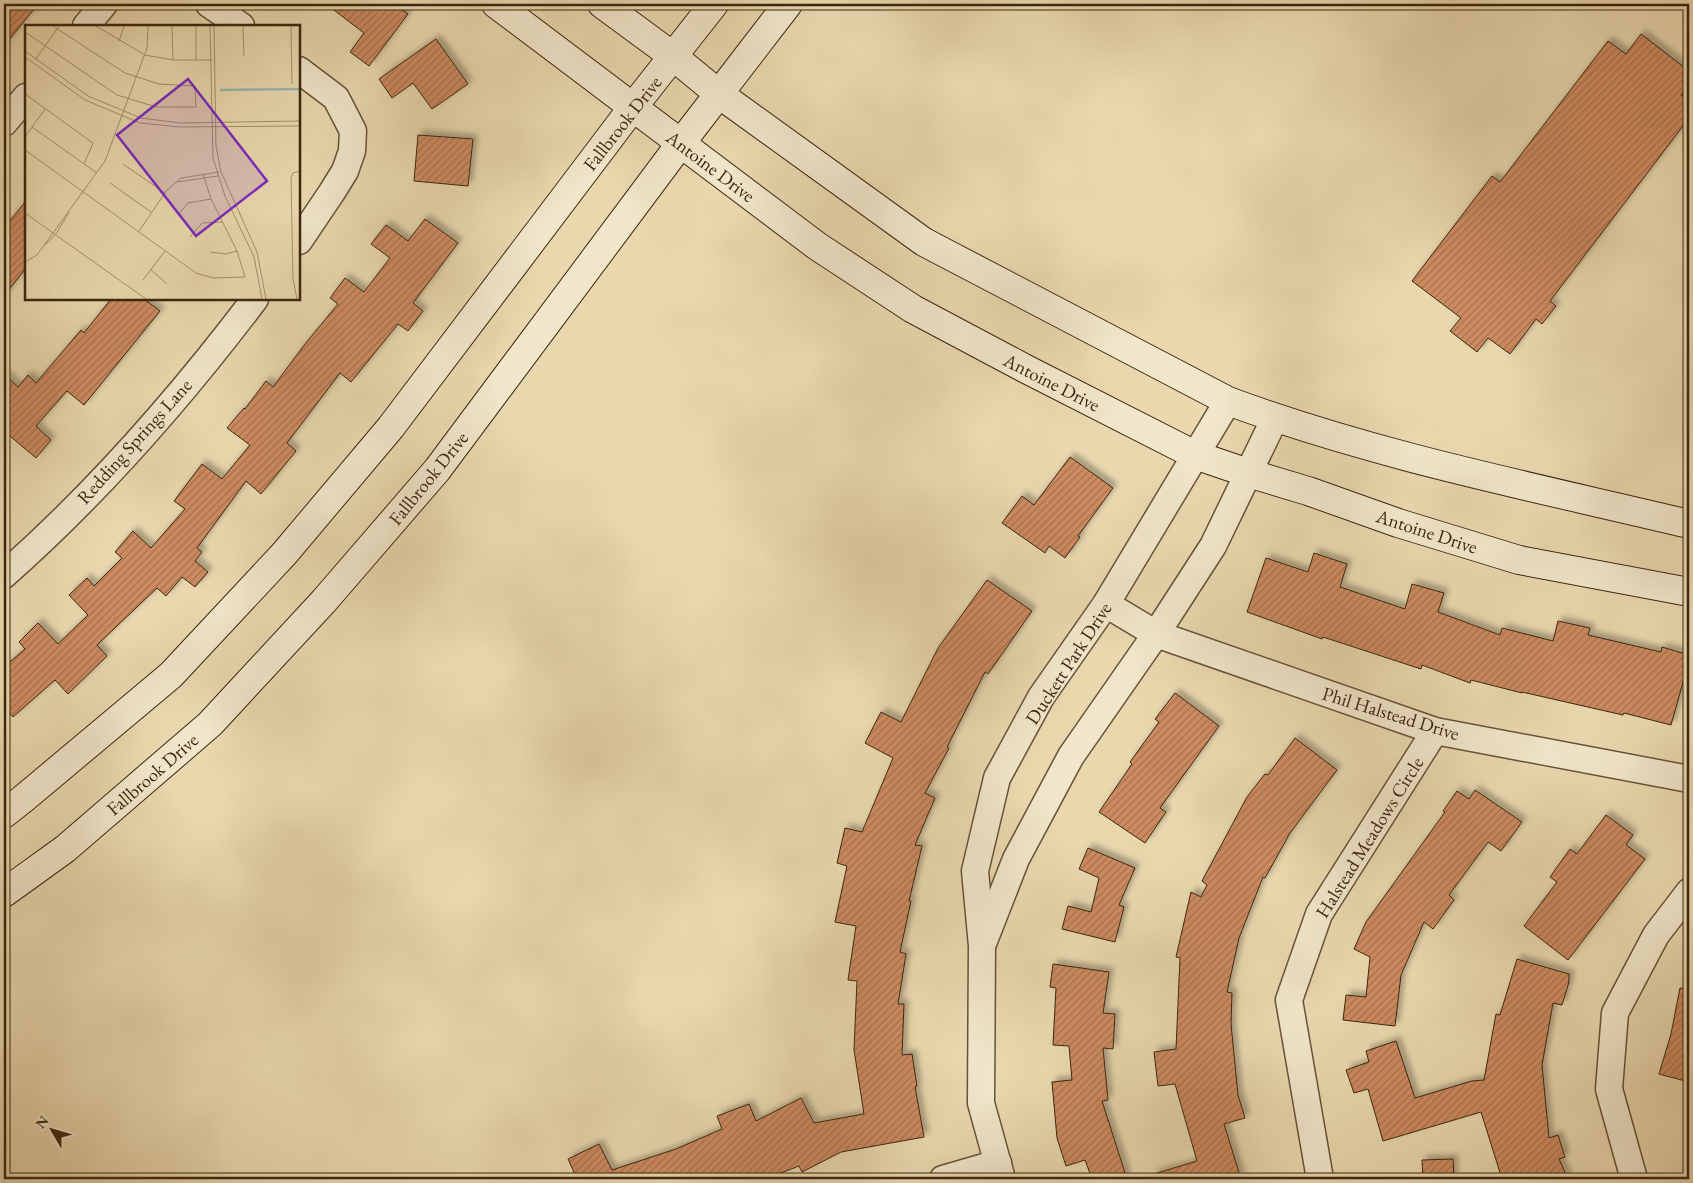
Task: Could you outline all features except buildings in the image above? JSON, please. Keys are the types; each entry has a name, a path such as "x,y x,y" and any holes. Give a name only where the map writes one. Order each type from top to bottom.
{"main road":[{"name":"Antoine Drive","path":"496,4 817,246 913,309 1195,455 1308,491 1398,523 1518,560 1689,592"},
{"path":"602,4 674,57 719,94 924,242 1228,401 1274,418 1405,457 1689,524"},
{"name":"Fallbrook Drive","path":"4,814 171,675 284,554 391,427 633,107 714,4"},
{"name":"Fallbrook Drive","path":"4,893 65,849 210,724 324,601 436,470 681,143 788,4"}],"street":[{"path":"87,25 104,4"},
{"path":"209,4 240,25"},
{"path":"300,71 336,98 353,131 352,152 345,171 300,239"},
{"path":"4,123 25,98"},
{"name":"Redding Springs Lane","path":"4,575 42,541 152,426 254,300"},
{"name":"Duckett Park Drive","path":"1000,1171 981,1103 982,946 975,870 997,778 1041,697 1106,604 1228,401"},
{"name":"Duckett Park Drive","path":"982,946 1016,859 1071,756 1156,634 1213,546 1274,418"},
{"name":"Phil Halstead Drive","path":"1106,604 1156,634 1435,731 1689,779"},
{"name":"Halstead Meadows Circle","path":"1320,1179 1289,1000 1319,914 1435,731"},
{"path":"1634,1179 1610,1089 1615,1014 1656,935 1689,892"},
{"path":"943,1179 1000,1171"}]}
